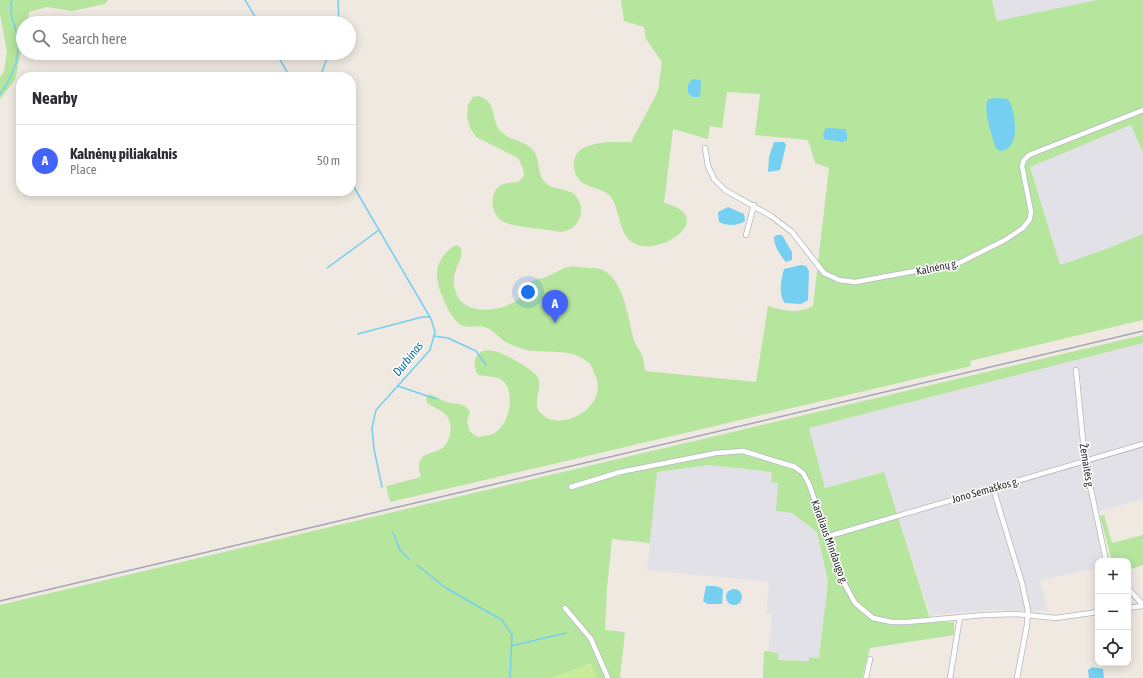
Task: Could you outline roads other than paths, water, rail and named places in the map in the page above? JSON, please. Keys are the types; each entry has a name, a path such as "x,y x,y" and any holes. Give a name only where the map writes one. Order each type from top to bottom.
{"street":[{"name":"Kalnėnų g.","path":"705,148 708,166 714,179 725,190 754,205 792,232 824,273 839,280 861,282 959,263 1005,240 1023,228 1030,219 1031,212 1022,166 1024,160 1029,155 1143,110"},
{"path":"746,235 754,205"},
{"name":"Žemaitės g.","path":"1076,370 1085,461 1105,558"},
{"name":"Jono Semaškos g.","path":"826,537 1143,444"},
{"name":"Karaliaus Mindaugo g.","path":"571,488 620,472 716,453 743,451 787,463 803,473 809,484 826,537 843,580 851,596 869,615 880,620 907,622 1016,614 1056,618 1095,612"},
{"path":"993,488 1022,583 1028,616 1017,678"},
{"path":"1131,591 1143,605"},
{"path":"1131,607 1143,605"},
{"path":"565,608 591,640 608,678"},
{"path":"950,678 960,617"},
{"path":"866,678 870,659"}],"water":[{"path":"692,79 701,80 700,97 693,97 688,93 688,85"},
{"path":"989,99 1008,99 1015,121 1014,138 1011,144 1006,149 999,151 996,148 990,130 986,108"},
{"path":"826,128 845,129 847,133 847,140 843,142 824,139 823,134"},
{"path":"774,142 784,142 786,145 780,170 768,172 769,157"},
{"path":"728,207 744,214 745,221 732,225 719,222 718,212"},
{"path":"777,235 782,235 792,252 792,260 786,262 776,247 774,237"},
{"path":"801,265 806,266 809,271 808,300 801,304 785,303 781,296 781,282 784,269"},
{"path":"706,586 716,586 723,589 722,604 707,604 703,601"},
{"path":"731,589 737,589 742,594 740,603 737,605 731,605 726,600 726,594"},
{"path":"1092,667 1103,669 1104,678 1089,678 1088,670"}],"waterway":[{"name":"Durbinas","path":"12,0 11,10 16,32"},
{"name":"Durbinas","path":"245,0 255,16"},
{"path":"338,0 339,16"},
{"name":"Durbinas","path":"0,94 14,70 16,60"},
{"name":"Durbinas","path":"280,60 287,72"},
{"path":"322,72 326,60"},
{"name":"Durbinas","path":"356,191 431,319 435,332 430,350 376,410 372,428 374,449 382,487"},
{"path":"327,268 379,230"},
{"path":"358,334 422,317 430,317"},
{"path":"434,336 448,338 476,351 486,365"},
{"path":"398,386 436,399"},
{"name":"Durbinas","path":"393,532 400,550 409,559"},
{"name":"Durbinas","path":"417,565 446,588 502,620 512,635 510,678"},
{"path":"511,646 566,633"}],"railway":[{"path":"0,601 1143,331"}],"place":[{"name":"Kalnėnų piliakalnis","path":"555,323"}]}
